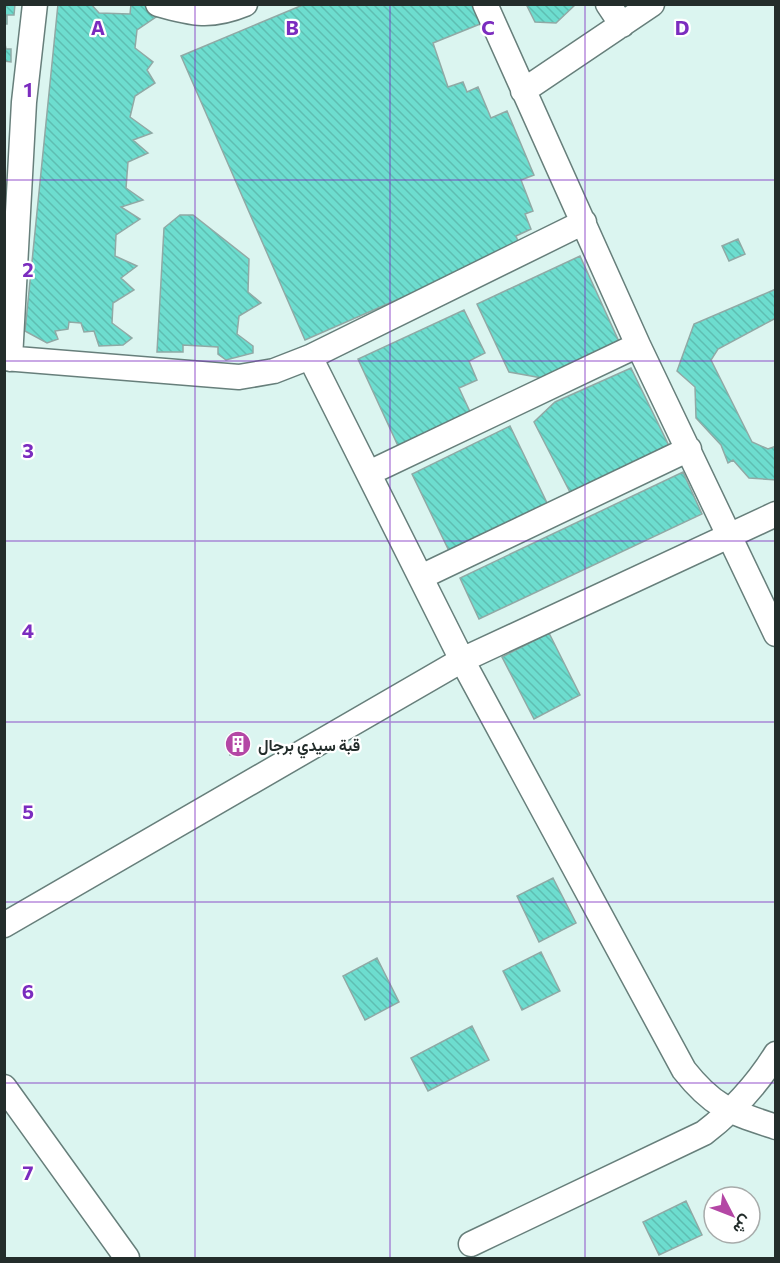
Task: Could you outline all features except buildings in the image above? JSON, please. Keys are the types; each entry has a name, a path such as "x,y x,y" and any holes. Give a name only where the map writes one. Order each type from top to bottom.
{"street":[{"path":"35,4 14,101 8,359 238,377 274,371 310,357 584,222"},
{"path":"158,4 194,15 223,14 245,4"},
{"path":"485,4 638,345 776,634"},
{"path":"608,4 622,25"},
{"path":"523,91 652,4"},
{"path":"369,473 638,345"},
{"path":"310,357 462,660 684,1070 704,1095 732,1112 776,1127"},
{"path":"421,577 689,449"},
{"path":"4,925 462,660 776,514"},
{"path":"471,1244 704,1133 732,1112 761,1078 776,1054"},
{"path":"4,1087 127,1258"}],"place":[{"name":"قبة سيدي برجال","path":"238,744"}]}
